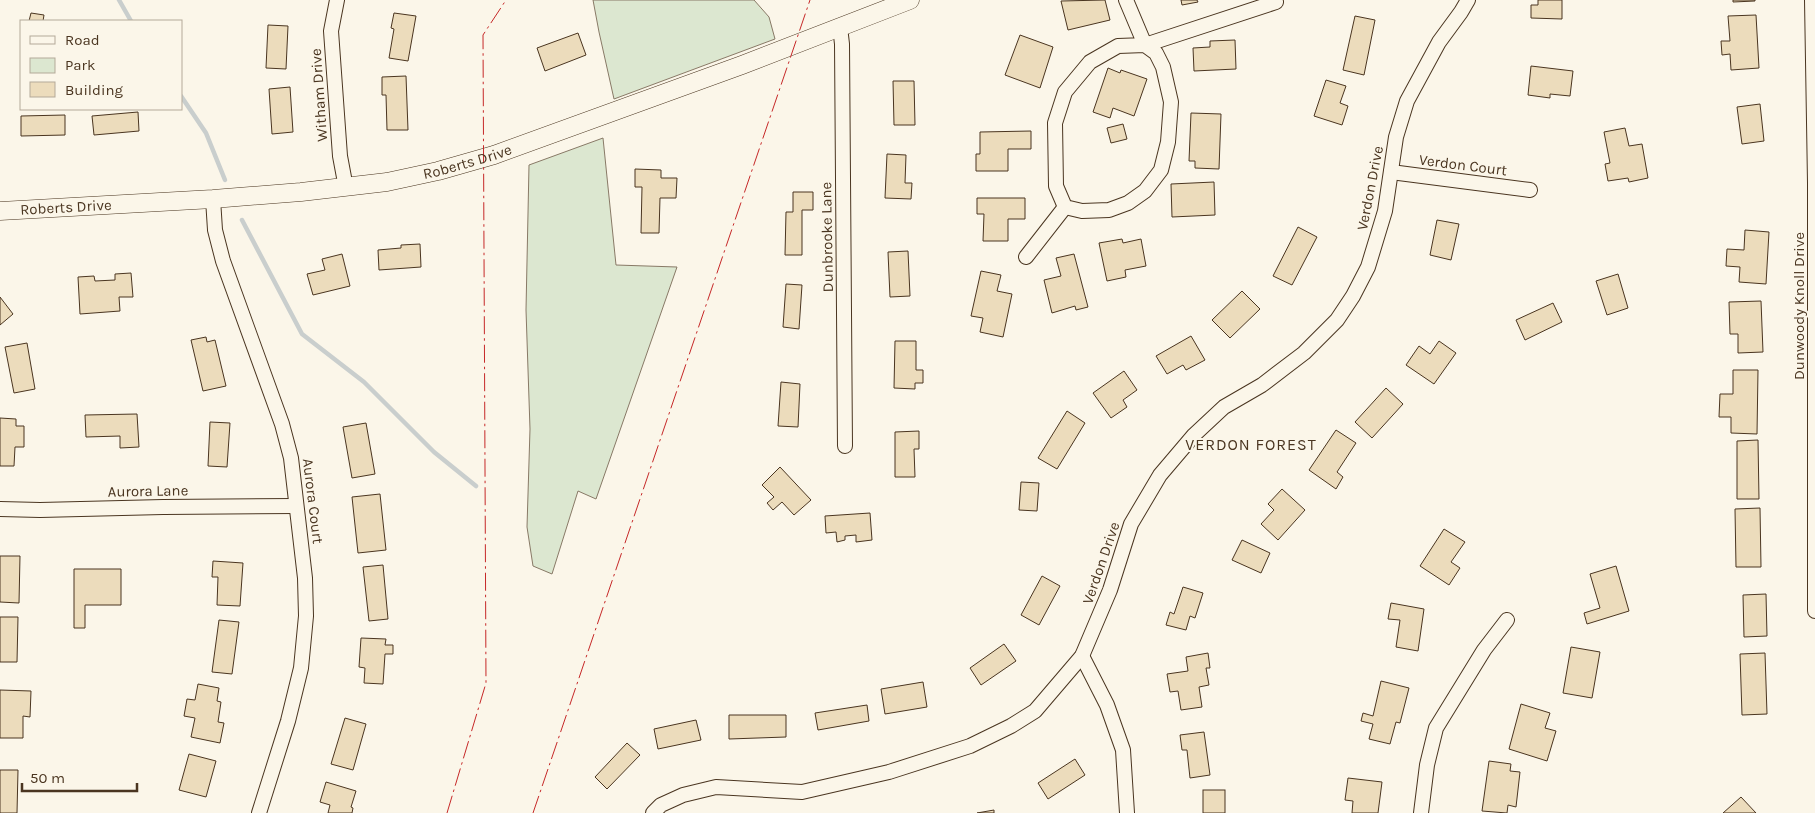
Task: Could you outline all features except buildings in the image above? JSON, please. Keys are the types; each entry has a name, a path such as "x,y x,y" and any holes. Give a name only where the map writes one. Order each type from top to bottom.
{"street":[{"name":"Witham Drive","path":"338,0 331,31 340,156 346,188"},
{"name":"Roberts Drive","path":"0,211 213,199 346,188 408,178 494,155 910,0"},
{"path":"1126,0 1145,45 1156,53 1163,67 1170,102 1168,142 1161,170 1145,191 1128,203 1109,210 1082,211 1065,206 1056,186 1055,123 1064,92 1090,62 1118,46 1145,45 1276,2"},
{"name":"Verdon Drive","path":"653,813 662,805 684,795 716,787 802,792 889,772 970,746 1011,726 1035,711 1082,656 1110,590 1131,524 1160,475 1194,435 1224,408 1262,385 1304,353 1337,320 1353,296 1368,267 1385,211 1396,137 1407,101 1439,42 1462,12 1468,0"},
{"name":"Dunwoody Knoll Drive","path":"1812,0 1815,183 1815,611"},
{"name":"Dunbrooke Lane","path":"840,27 845,446"},
{"name":"Verdon Court","path":"1391,172 1530,190"},
{"name":"Aurora Court","path":"213,199 215,230 223,261 282,424 289,449 302,539 305,578 306,616 301,668 288,721 259,813"},
{"path":"1026,257 1065,206"},
{"name":"Aurora Lane","path":"0,509 296,506"},
{"path":"1422,813 1427,765 1436,728 1484,650 1507,620"},
{"path":"1082,656 1107,705 1123,750 1127,813"}],"green space":[{"path":"593,0 754,0 769,17 775,39 614,99"},
{"path":"603,138 616,265 677,267 596,499 578,491 552,574 533,566 527,527 530,429 526,310 529,165"}],"waterway":[{"path":"119,0 130,20"},
{"path":"182,97 206,133 225,180"},
{"path":"242,220 302,334 364,382 434,452 476,486"}],"power":[{"path":"447,813 486,683 483,35 506,0"},
{"path":"533,813 810,0"}],"district":[{"name":"VERDON FOREST","path":"1251,444"}]}
